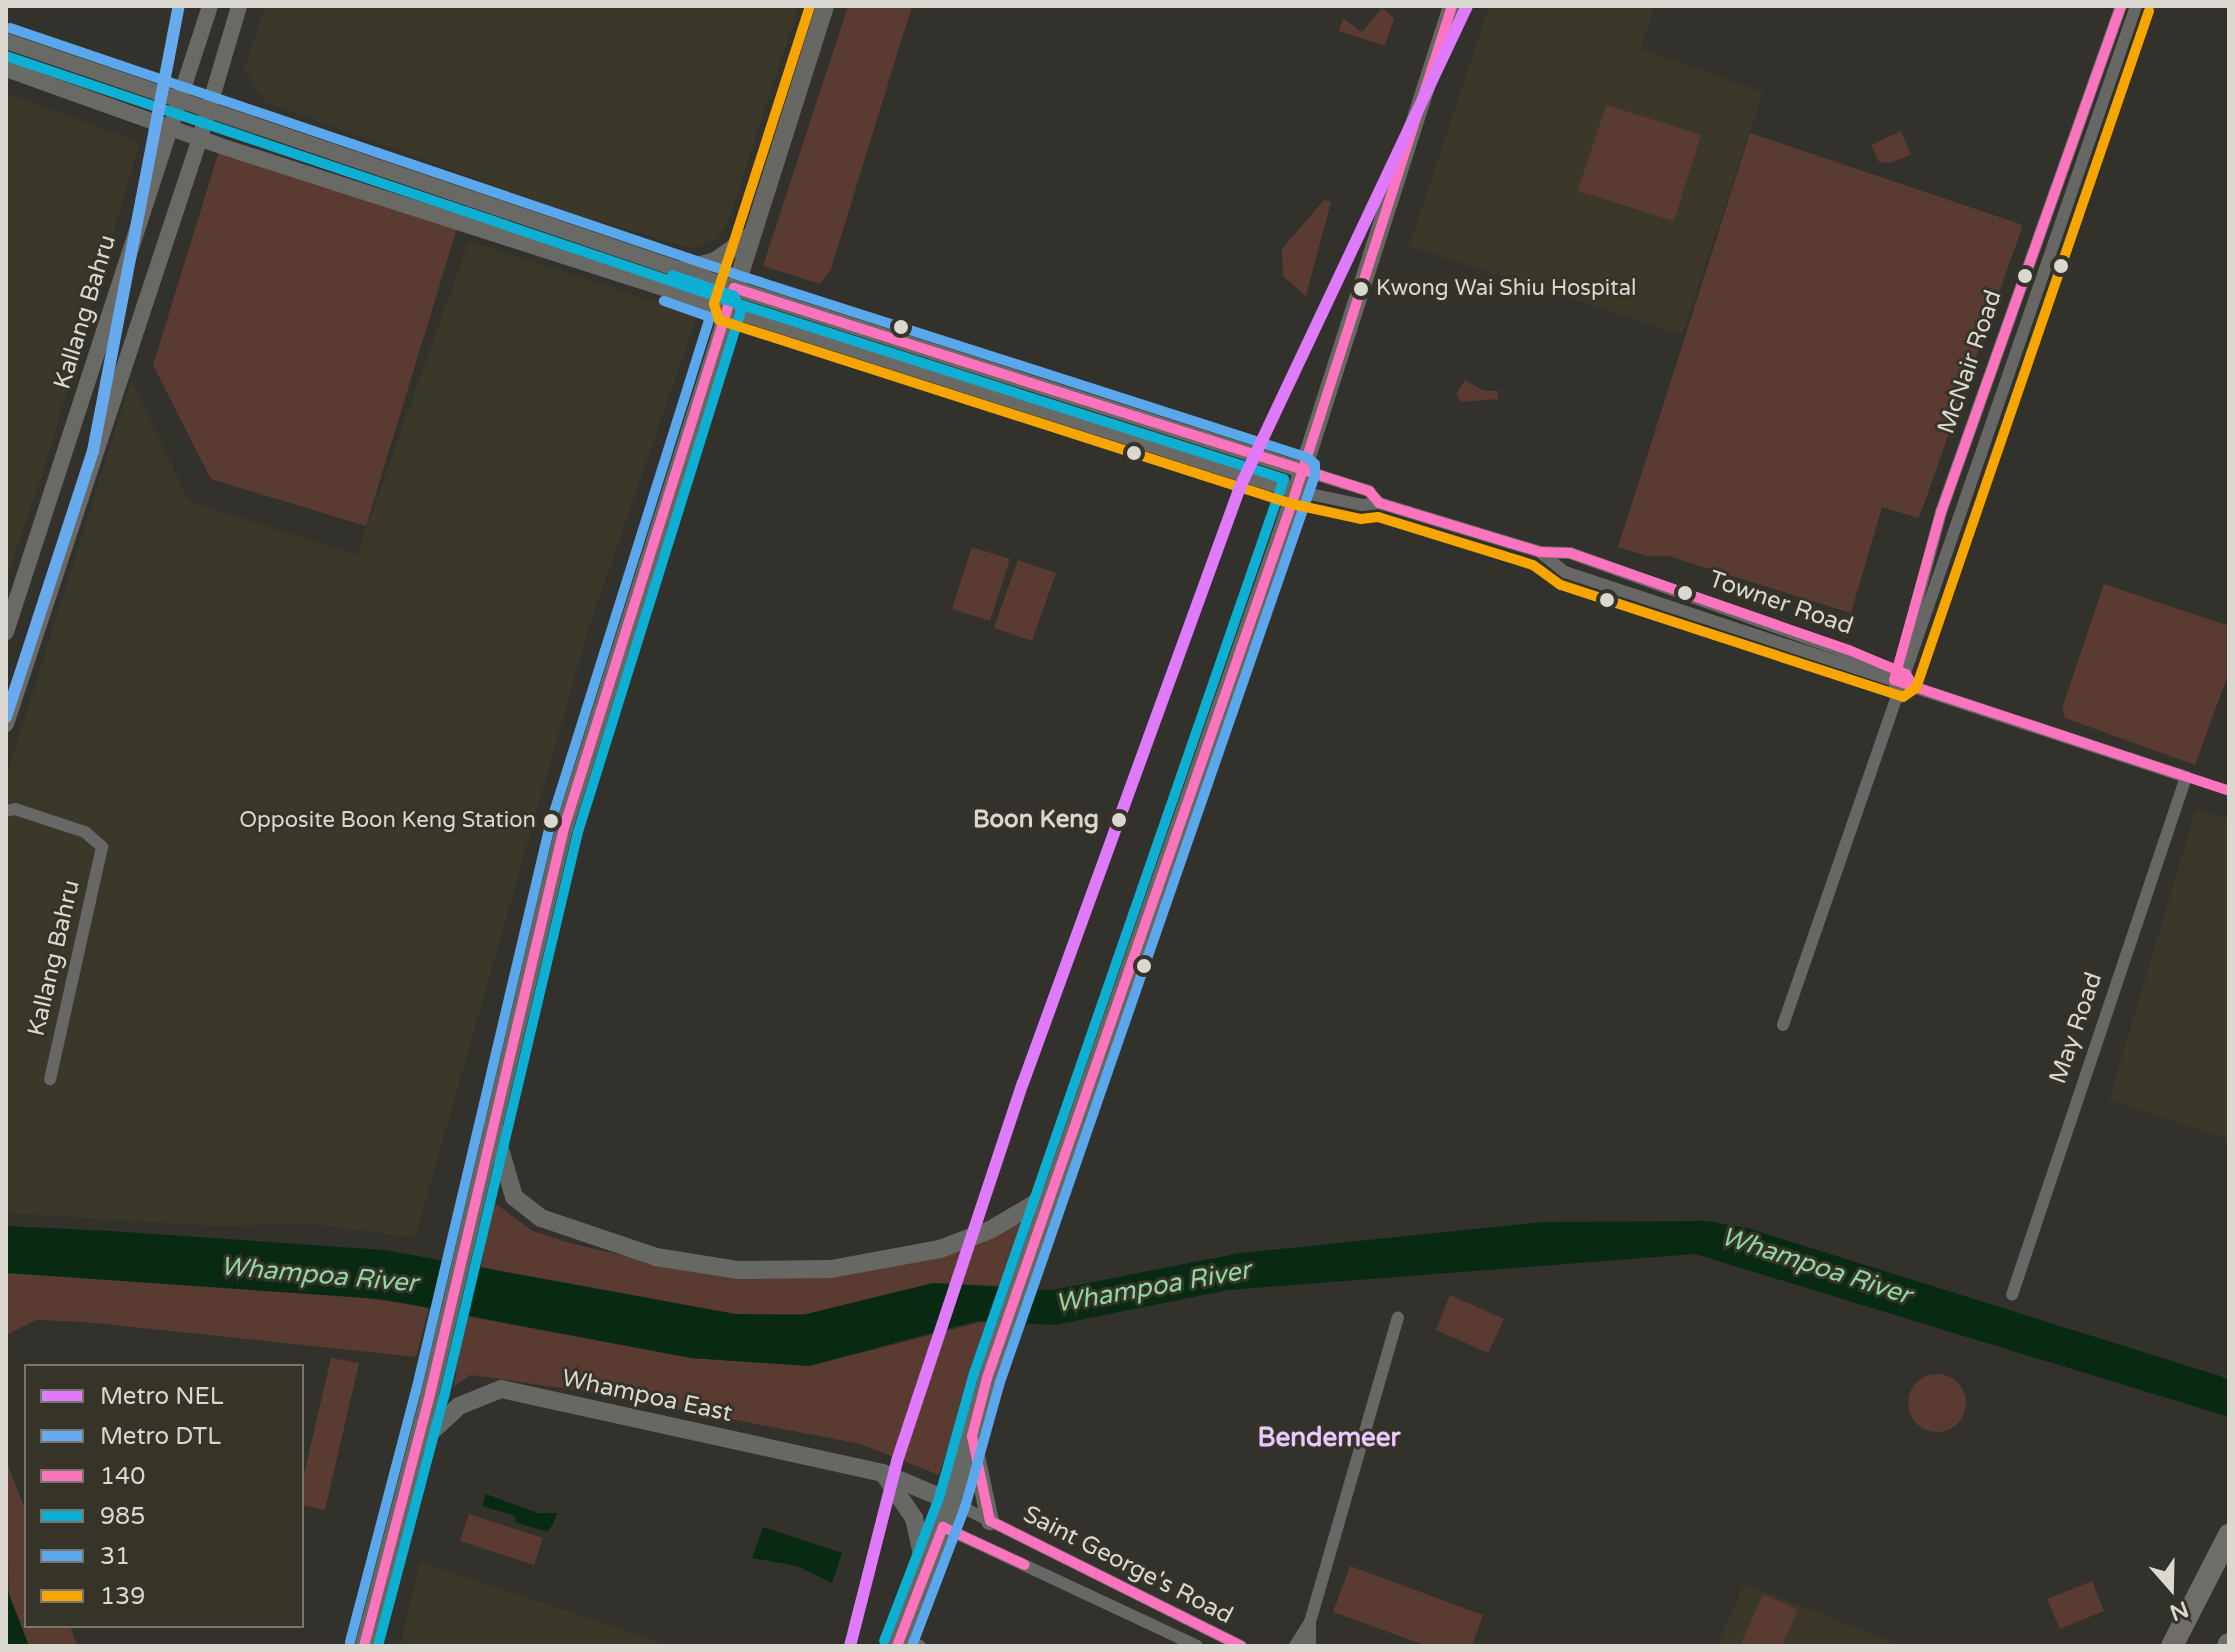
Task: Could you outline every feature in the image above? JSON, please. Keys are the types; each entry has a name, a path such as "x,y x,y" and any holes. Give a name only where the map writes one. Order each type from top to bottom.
{"highway":[{"path":"2172,1646 2229,1535"}],"main road":[{"name":"Kallang Bahru","path":"6,632 210,6"},
{"path":"6,724 200,138 239,6"},
{"path":"364,1646 417,1445 564,828 825,6"},
{"path":"898,1644 952,1502 1004,1336 1296,491 1452,6"},
{"path":"6,41 734,288 1302,470"},
{"path":"6,69 200,138 1296,491"},
{"path":"682,270 715,261 752,235"},
{"path":"492,1123 514,1197 541,1218 656,1257 737,1270 831,1269 940,1249 990,1230 1056,1191"},
{"name":"Whampoa East","path":"417,1445 468,1399 501,1389 883,1473 952,1502"},
{"path":"972,1436 990,1521"},
{"path":"883,1473 914,1518 925,1570"}],"street":[{"name":"McNair Road","path":"1901,680 1941,512 2121,6"},
{"name":"McNair Road","path":"1783,1025 2136,6"},
{"name":"Towner Road","path":"1302,470 1369,491 1379,503"},
{"name":"Towner Road","path":"1296,491 1362,505 1379,503 1540,552 1570,553 1901,680"},
{"name":"Towner Road","path":"1540,552 1565,572 1901,680 2186,777"},
{"name":"May Road","path":"2012,1295 2186,777"},
{"name":"Kallang Bahru","path":"6,796 10,810 85,832 102,847 50,1079"},
{"path":"1310,1646 1310,1622 1398,1317"},
{"name":"Saint George's Road","path":"952,1502 1241,1646"},
{"name":"Saint George's Road","path":"943,1527 1197,1646"},
{"path":"1295,1645 1310,1622"},
{"path":"898,1644 920,1646"}],"shaded area":[{"path":"266,6 799,6 727,224 717,239 691,248 570,213 265,102 244,69"},
{"path":"848,6 912,6 831,269 820,284 763,266"},
{"name":"Kwong Wai Shiu Hospital","path":"1489,6 1655,6 1641,49 1763,92 1682,335 1409,246"},
{"path":"1382,8 1394,18 1385,46 1339,31 1343,18 1362,32"},
{"path":"6,93 140,142 43,473 6,578"},
{"path":"1606,105 1701,135 1674,221 1578,191"},
{"path":"1901,131 1911,154 1891,163 1879,162 1871,145"},
{"path":"1750,133 2023,225 1919,518 1882,507 1851,613 1668,556 1647,556 1618,547"},
{"path":"218,154 458,225 366,526 211,479 153,365"},
{"path":"1324,200 1331,202 1306,296 1283,276 1282,249"},
{"path":"469,241 697,316 588,630 415,1238 314,1224 214,1226 6,1213 6,778 131,380 189,501 357,555"},
{"path":"1465,380 1484,391 1498,391 1498,399 1461,402 1456,394"},
{"path":"972,547 1010,559 990,621 952,609"},
{"path":"1018,560 1056,573 1032,641 994,628"},
{"path":"2104,584 2229,626 2229,672 2195,765 2065,718 2062,708"},
{"path":"2196,809 2229,820 2229,1140 2109,1100"},
{"path":"493,1202 533,1231 566,1242 650,1262 778,1277 996,1235 1027,1220 1003,1286 933,1283 816,1314 735,1314 481,1267"},
{"path":"6,1271 357,1297 429,1307 416,1357 85,1322 36,1320 6,1335"},
{"path":"1450,1295 1504,1319 1488,1353 1436,1330"},
{"path":"465,1316 691,1358 809,1366 989,1320 939,1475 861,1444 589,1392 471,1375 454,1386"},
{"path":"331,1358 359,1363 325,1510 304,1505 304,1474"},
{"path":"1937,1374 1958,1382 1966,1403 1958,1424 1937,1432 1916,1424 1908,1403 1916,1382"},
{"path":"6,1460 24,1507 24,1628 71,1628 77,1646 29,1646 9,1595"},
{"path":"469,1514 543,1538 534,1565 460,1541"},
{"path":"420,1562 672,1646 400,1646"},
{"path":"1350,1566 1483,1615 1472,1646 1427,1646 1333,1612"},
{"path":"2092,1581 2104,1611 2060,1629 2047,1599"},
{"path":"1744,1584 1903,1646 1717,1646"},
{"path":"1763,1594 1798,1610 1782,1646 1740,1646"}],"water":[{"name":"Whampoa River","path":"1706,1221 1747,1228 2220,1376 2229,1380 2229,1417 1695,1254 1228,1290 1055,1325 977,1321 809,1366 691,1358 381,1299 6,1273 6,1226 111,1231 384,1250 735,1314 802,1315 933,1283 1052,1290 1240,1253 1544,1222"},
{"path":"486,1494 538,1513 557,1513 547,1532 515,1522 516,1516 482,1506"},
{"path":"763,1527 842,1553 832,1583 797,1566 752,1558"},
{"path":"6,1586 9,1594 29,1646 6,1646"}],"metro line":[{"name":"DTL","path":"6,717 93,451 179,6"},
{"name":"NEL","path":"850,1646 897,1461 1023,1083 1240,487 1467,6"}],"transit line":[{"name":"139","path":"810,6 714,304 719,320 1292,504 1361,519 1378,517 1533,565 1561,585 1903,697 1916,688 2149,11"},
{"name":"140","path":"1241,1646 990,1521 972,1436 987,1378 1296,491 1452,6"},
{"name":"140","path":"2121,6 1941,512 1894,680 2229,791"},
{"name":"31","path":"10,28 738,275 1306,457 1315,464 1315,475 1000,1382 965,1507 912,1646"},
{"name":"985","path":"6,56 730,301 1284,479 974,1373 939,1498 884,1641"},
{"name":"985","path":"378,1646 444,1397 578,832 741,311 734,296 672,275"},
{"name":"140","path":"364,1646 430,1394 564,828 734,288 1369,491 1379,503 1540,552 1570,553 1849,650 1906,674 1911,682"},
{"name":"31","path":"350,1642 416,1391 550,825 710,317 664,301"},
{"name":"140","path":"897,1646 943,1527 1025,1565"}],"place":[{"name":"Kwong Wai Shiu Hospital","path":"1361,289"},
{"name":"Boon Keng","path":"1119,820"},
{"name":"Opposite Boon Keng Station","path":"551,821"}],"district":[{"name":"Bendemeer","path":"1329,1438"}]}
